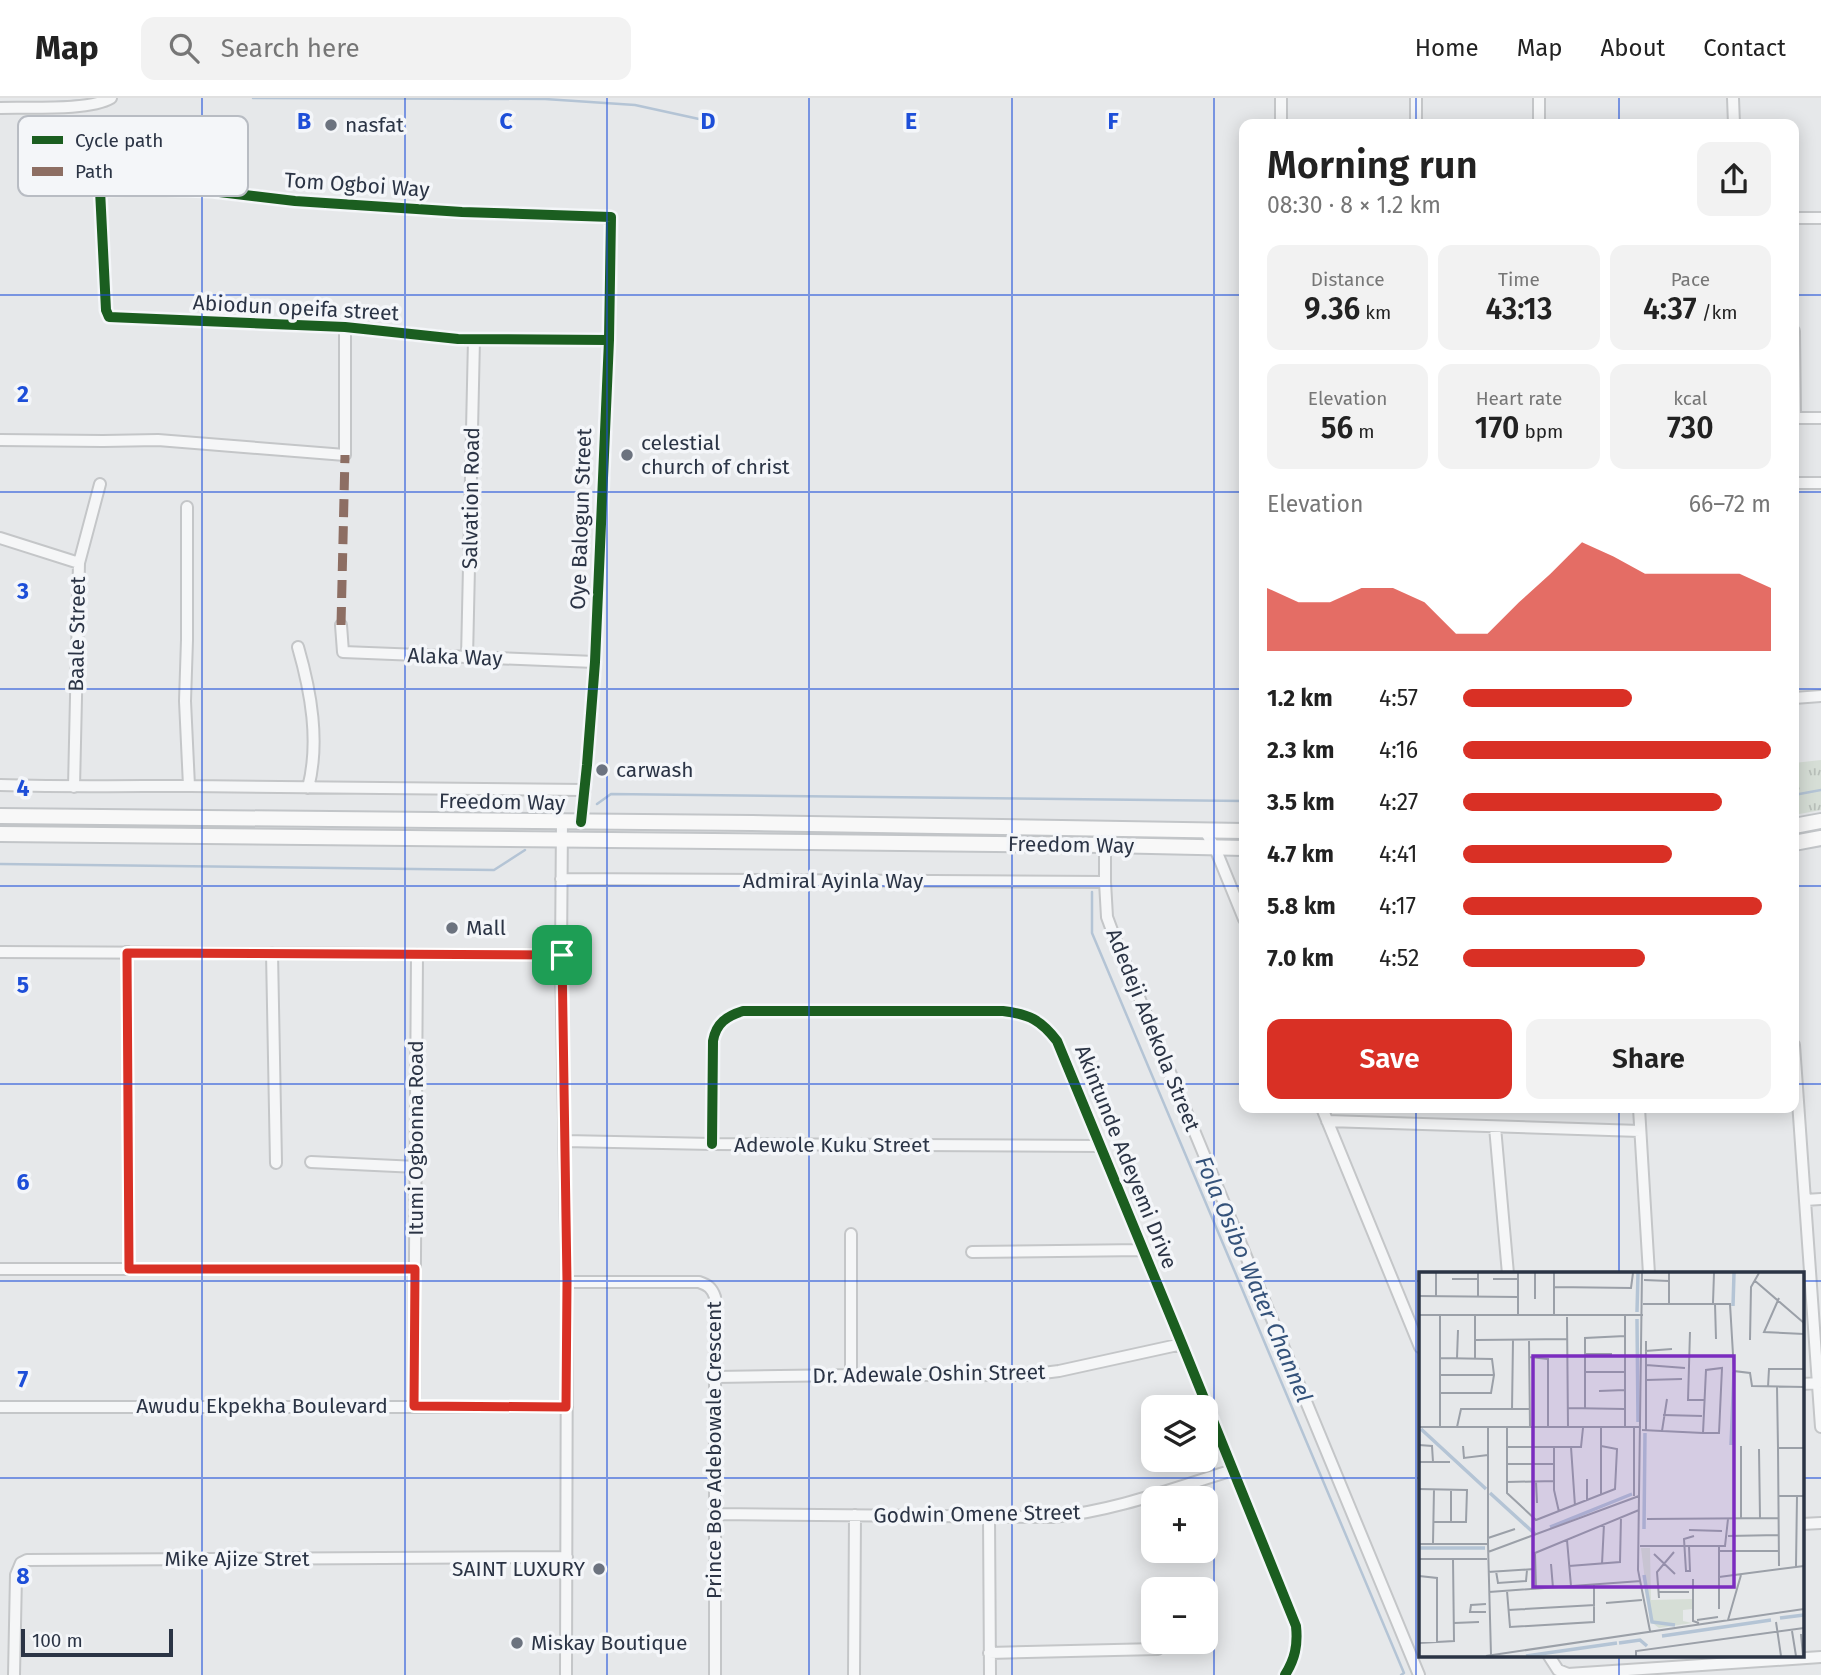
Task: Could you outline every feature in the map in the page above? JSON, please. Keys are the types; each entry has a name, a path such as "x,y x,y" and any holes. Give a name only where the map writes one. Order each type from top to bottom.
{"main road":[{"name":"Freedom Way","path":"0,816 752,823 1239,831"},
{"path":"1799,824 1821,821"},
{"name":"Freedom Way","path":"0,834 1239,848"},
{"path":"1799,842 1821,838"}],"street":[{"path":"0,108 86,106 111,98"},
{"path":"1281,98 1281,119"},
{"path":"1416,98 1416,119"},
{"path":"1539,98 1539,119"},
{"path":"1733,98 1734,119"},
{"name":"Tom Ogboi Way","path":"248,195 438,210 611,217"},
{"name":"Abiodun opeifa street","path":"100,196 106,310 109,317 345,327 458,339 609,340"},
{"name":"Oye Balogun Street","path":"581,822 594,662 609,340 611,217"},
{"path":"1799,218 1821,218"},
{"path":"0,440 158,440 345,455 345,327"},
{"name":"Salvation Road","path":"467,658 474,338"},
{"path":"1799,418 1821,418"},
{"path":"1799,483 1821,483"},
{"name":"Baale Street","path":"74,787 79,563 100,484"},
{"path":"187,507 185,701 189,786"},
{"path":"0,538 79,563"},
{"name":"Alaka Way","path":"341,625 344,652 594,662"},
{"path":"298,647 314,724 314,754 308,788"},
{"path":"1799,698 1821,696"},
{"path":"0,785 585,790"},
{"name":"Freedom Way","path":"562,821 562,840"},
{"path":"1205,831 1215,848 1239,907"},
{"path":"562,840 567,1282 566,1675"},
{"name":"Adedeji Adekola Street","path":"1105,845 1107,917 1117,944 1419,1675"},
{"name":"Admiral Ayinla Way","path":"562,879 1105,882"},
{"path":"0,952 562,955"},
{"path":"127,953 129,1269"},
{"path":"272,953 276,1163"},
{"name":"Itumi Ogbonna Road","path":"414,1406 417,954"},
{"name":"Akintunde Adeyemi Drive","path":"712,1144 713,1041 719,1024 733,1014 743,1011 1003,1011 1035,1018 1048,1029 1057,1041 1296,1626 1296,1652 1285,1675"},
{"path":"1324,1113 1419,1345"},
{"path":"1639,1113 1649,1272"},
{"path":"1799,1113 1805,1200 1807,1301 1821,1427"},
{"path":"1327,1121 1640,1131"},
{"path":"1494,1126 1508,1272"},
{"name":"Adewole Kuku Street","path":"565,1141 1100,1146"},
{"path":"311,1162 417,1167"},
{"path":"1805,1200 1821,1199"},
{"path":"851,1234 851,1375"},
{"path":"972,1252 1143,1250"},
{"path":"0,1269 415,1269"},
{"name":"Prince Boe Adebowale Crescent","path":"567,1282 699,1282 713,1290 715,1675"},
{"name":"Dr. Adewale Oshin Street","path":"715,1377 1027,1375 1059,1371 1182,1344"},
{"path":"1804,1384 1818,1383"},
{"name":"Awudu Ekpekha Boulevard","path":"0,1408 566,1407"},
{"name":"Godwin Omene Street","path":"715,1514 1054,1517 1107,1508 1233,1470"},
{"path":"854,1675 855,1516"},
{"path":"989,1517 990,1675"},
{"name":"Mike Ajize Stret","path":"14,1675 16,1575 21,1563 27,1560 566,1557"},
{"path":"989,1653 1141,1649"},
{"path":"1550,1658 1558,1670 1568,1674 1680,1671 1821,1657"}],"green space":[{"path":"1821,760 1821,810 1799,814 1799,762"}],"waterway":[{"path":"253,98 545,99 635,105 699,119"},
{"path":"44,103 90,100"},
{"path":"1799,794 1821,790"},
{"path":"597,804 611,794 1239,801"},
{"path":"0,864 494,870 525,850"},
{"name":"Fola Osibo Water Channel","path":"1092,892 1092,933 1404,1673 1401,1675"}],"marked path":[{"path":"341,625 345,455"}],"cycle path":[{"path":"248,195 462,212 611,217 609,340"},
{"path":"100,196 106,310 109,317 345,327 458,339 609,340"},
{"path":"581,822 595,662 609,340"},
{"path":"712,1144 714,1035 727,1018 737,1013 1003,1011 1027,1016 1040,1023 1057,1041 1296,1626 1295,1652 1285,1675"}],"place":[{"name":"nasfat","path":"331,125"},
{"name":"celestial church of christ","path":"627,455"},
{"name":"carwash","path":"602,770"},
{"name":"Mall","path":"452,928"},
{"name":"SAINT LUXURY","path":"599,1569"},
{"name":"Miskay Boutique","path":"517,1643"}],"route":[{"path":"127,953 562,955 567,1282 566,1407 414,1406 415,1269 129,1269 127,953"}]}
